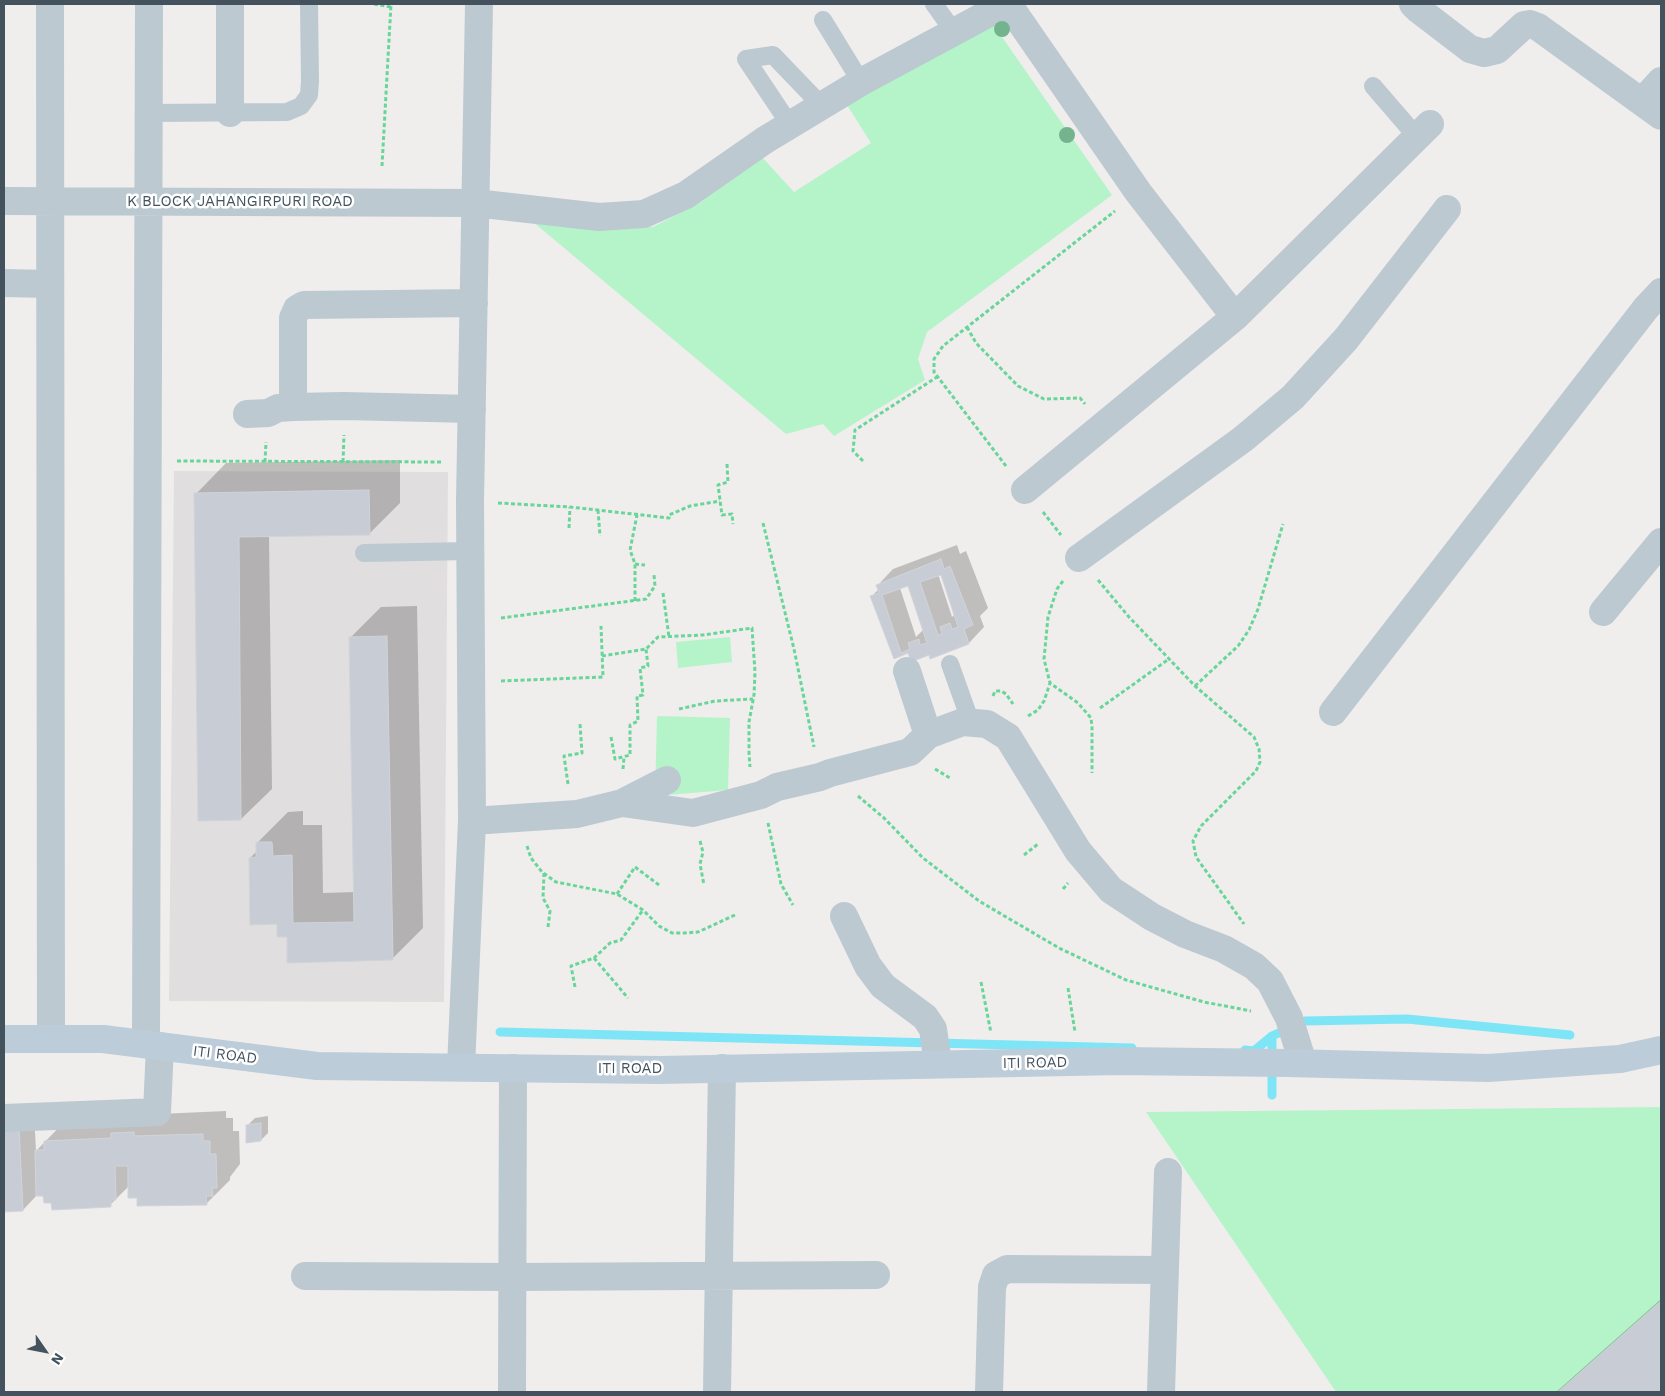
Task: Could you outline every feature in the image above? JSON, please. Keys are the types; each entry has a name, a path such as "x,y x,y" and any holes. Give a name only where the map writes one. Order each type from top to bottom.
{"street":[{"path":"50,4 51,1039"},
{"path":"4,1118 157,1112 153,1045 148,461 149,4"},
{"path":"230,4 230,112"},
{"path":"460,1068 472,821 470,501 479,4"},
{"path":"1007,4 1138,192 1235,318"},
{"name":"K BLOCK JAHANGIRPURI ROAD","path":"4,201 475,203 599,217 644,214 686,195 765,140 860,82 1007,4"},
{"path":"1414,4 1470,49 1484,54 1497,50 1524,25 1530,24 1538,27 1652,109 1661,81"},
{"path":"1025,490 1235,318 1423,131"},
{"path":"1079,558 1244,439 1293,397 1346,339 1447,209"},
{"path":"4,284 50,284"},
{"path":"1333,712 1640,316 1661,292"},
{"path":"293,407 293,318 297,309 304,305 474,303"},
{"path":"247,414 268,413 278,408 293,407 344,406 472,409"},
{"path":"1603,612 1661,542"},
{"path":"907,671 928,735"},
{"path":"622,803 693,813 761,794 777,787 910,752 928,735 963,722 987,724 1008,737 1078,851 1111,890 1152,918 1185,934 1224,949 1254,966 1270,981 1289,1018 1295,1063"},
{"path":"472,821 577,814 622,803 667,780"},
{"path":"844,916 868,966 883,986 925,1017 933,1029 938,1064"},
{"name":"ITI ROAD","path":"4,1039 103,1039 317,1066 659,1070 1079,1062 1257,1062 1488,1068 1620,1059 1661,1050"},
{"path":"512,1392 513,1068"},
{"path":"718,1392 722,1068"},
{"path":"1161,1392 1168,1172"},
{"path":"989,1392 992,1287 996,1275 1007,1269 1164,1270"},
{"path":"305,1276 876,1275"}],"lane":[{"path":"150,113 287,112 301,106 309,96 309,4"},
{"path":"934,4 954,32"},
{"path":"823,20 860,82"},
{"path":"790,125 746,60 773,56 822,106"},
{"path":"1373,86 1423,131"},
{"path":"364,553 470,551"},
{"path":"950,664 971,723"}],"path":[{"path":"374,4 391,5 382,166"},
{"path":"1138,192 943,346 934,359 934,372 1079,558 1129,617 1195,686 1254,737 1259,749 1260,762 1256,771 1200,826 1193,841 1196,857 1243,924 1251,929"},
{"path":"967,327 976,343 1018,386 1044,399 1080,398 1104,425"},
{"path":"863,462 853,451 855,430 937,377"},
{"path":"148,461 471,462"},
{"path":"727,464 728,482 718,484 722,515 732,514 733,524"},
{"path":"470,501 570,507 669,518 669,515 690,506 720,501"},
{"path":"569,528 570,507"},
{"path":"598,510 600,536"},
{"path":"635,600 635,564 630,550 637,515"},
{"path":"763,523 825,775 884,818 923,858 979,901 1059,948 1126,980 1204,1002 1289,1018"},
{"path":"1195,686 1238,646 1249,630 1258,609 1283,524"},
{"path":"1020,714 1027,717 1038,710 1044,701 1050,683 1044,658 1048,617 1057,589 1079,558"},
{"path":"635,564 645,565"},
{"path":"470,622 646,599 655,586 654,575"},
{"path":"663,593 669,637"},
{"path":"471,682 603,677 601,626"},
{"path":"602,656 646,649 658,637 703,635 752,628 755,672 749,722 751,773 761,794 782,884 793,905"},
{"path":"610,736 615,759 630,755 630,725 638,722 637,696 643,695 640,668 648,666 646,649"},
{"path":"1100,708 1168,659"},
{"path":"1050,683 1078,703 1090,718 1092,727 1092,772"},
{"path":"996,691 1006,694 1016,707"},
{"path":"679,709 715,701 753,699"},
{"path":"577,814 567,780 564,756 582,753 580,724"},
{"path":"693,813 703,852 700,864 704,885"},
{"path":"516,818 531,858 544,873 556,882 616,894 643,910 659,926 672,933 698,932 735,916"},
{"path":"616,894 635,867 659,885"},
{"path":"544,873 543,898 550,911 548,926"},
{"path":"575,987 572,966 594,958 610,943 621,940 643,910"},
{"path":"594,958 628,998"},
{"path":"981,982 997,1064"},
{"path":"1068,988 1079,1062"}],"shaded area":[{"path":"174,471 448,472 444,1002 169,1001"}],"green space":[{"path":"993,24 1112,195 927,332 918,359 925,380 834,436 823,424 786,434 532,221 653,227 701,202 761,156 794,192 871,143 847,105"},
{"path":"730,637 732,662 678,668 676,642"},
{"path":"657,716 730,718 728,790 655,796"},
{"path":"1661,1107 1661,1392 1336,1392 1146,1112"}],"building":[{"path":"369,490 370,535 239,537 241,820 198,821 194,493"},
{"path":"941,559 944,569 950,566 973,625 964,629 969,644 930,659 929,655 911,662 908,653 894,659 870,596 879,593 876,585","holes":["941,575 958,627 952,629 950,623 940,627 942,634 938,635 920,582","908,586 927,643 920,645 919,639 908,643 910,649 901,653 882,595"]},
{"path":"387,636 393,960 287,963 287,937 277,937 277,924 250,925 249,858 256,857 256,842 272,842 273,856 292,855 293,923 354,922 349,637"},
{"path":"261,1123 261,1141 246,1143 246,1125"},
{"path":"19,1128 23,1211 4,1212 4,1129"},
{"path":"134,1132 134,1136 203,1134 203,1141 210,1141 210,1154 216,1154 217,1188 212,1188 213,1196 206,1196 207,1205 137,1206 137,1198 128,1198 128,1166 115,1166 116,1200 111,1200 111,1207 52,1210 51,1203 44,1203 43,1196 36,1196 35,1150 44,1150 44,1141 111,1138 111,1133"},
{"path":"1661,1301 1661,1392 1558,1392"}],"waterway":[{"path":"1245,1050 1254,1051 1272,1036 1305,1021 1407,1019 1570,1035"},
{"path":"500,1032 1132,1048"},
{"path":"1272,1036 1272,1095"}]}
